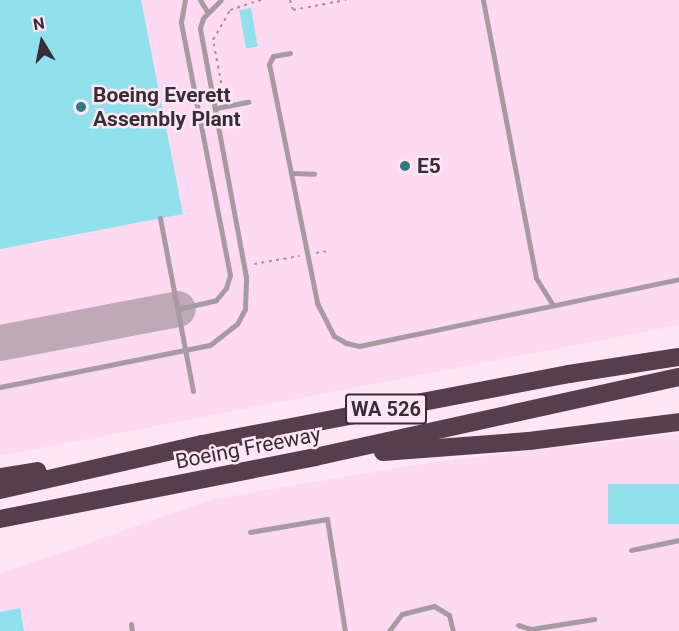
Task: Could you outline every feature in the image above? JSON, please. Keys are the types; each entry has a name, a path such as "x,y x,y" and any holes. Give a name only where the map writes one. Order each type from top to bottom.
{"highway":[{"path":"569,374 679,345"},
{"name":"Boeing Freeway","path":"0,490 202,444 569,374 679,357"},
{"name":"Boeing Freeway","path":"0,519 315,458 679,377"},
{"path":"315,458 529,441 679,422"},
{"path":"0,477 202,444"}],"lane":[{"path":"178,309 216,300 226,288 230,275 181,22 185,0"},
{"path":"200,0 208,13"},
{"path":"0,387 186,351 224,338 237,324 248,294 200,28 208,13 221,0"},
{"path":"483,0 536,278 552,304"},
{"path":"290,53 273,56 269,64 323,320 334,336 359,346 679,279"},
{"path":"216,108 248,102"},
{"path":"291,173 314,174"},
{"path":"160,218 193,391"},
{"path":"250,532 327,519 345,631"},
{"path":"631,550 679,540"},
{"path":"389,631 402,614 434,606 449,615 453,631"},
{"path":"518,625 531,629 594,619"},
{"path":"131,624 132,631"}],"path":[{"path":"226,106 213,40 230,10 261,0"},
{"path":"290,0 293,10 346,0"},
{"path":"254,264 329,251"}],"shaded area":[{"path":"0,0 679,0 679,325 0,456"},
{"path":"679,434 679,631 0,631 0,574 214,499 434,462"}],"building":[{"name":"Boeing Everett Assembly Plant","path":"0,0 141,0 183,214 0,249"},
{"path":"251,8 258,46 246,48 239,10"},
{"path":"608,484 679,484 679,524 608,524"},
{"path":"20,608 24,631 0,631 0,612"}],"taxiway":[{"path":"0,343 178,309"}],"place":[{"name":"Boeing Everett Assembly Plant","path":"81,107"},
{"name":"E5","path":"405,166"}]}
